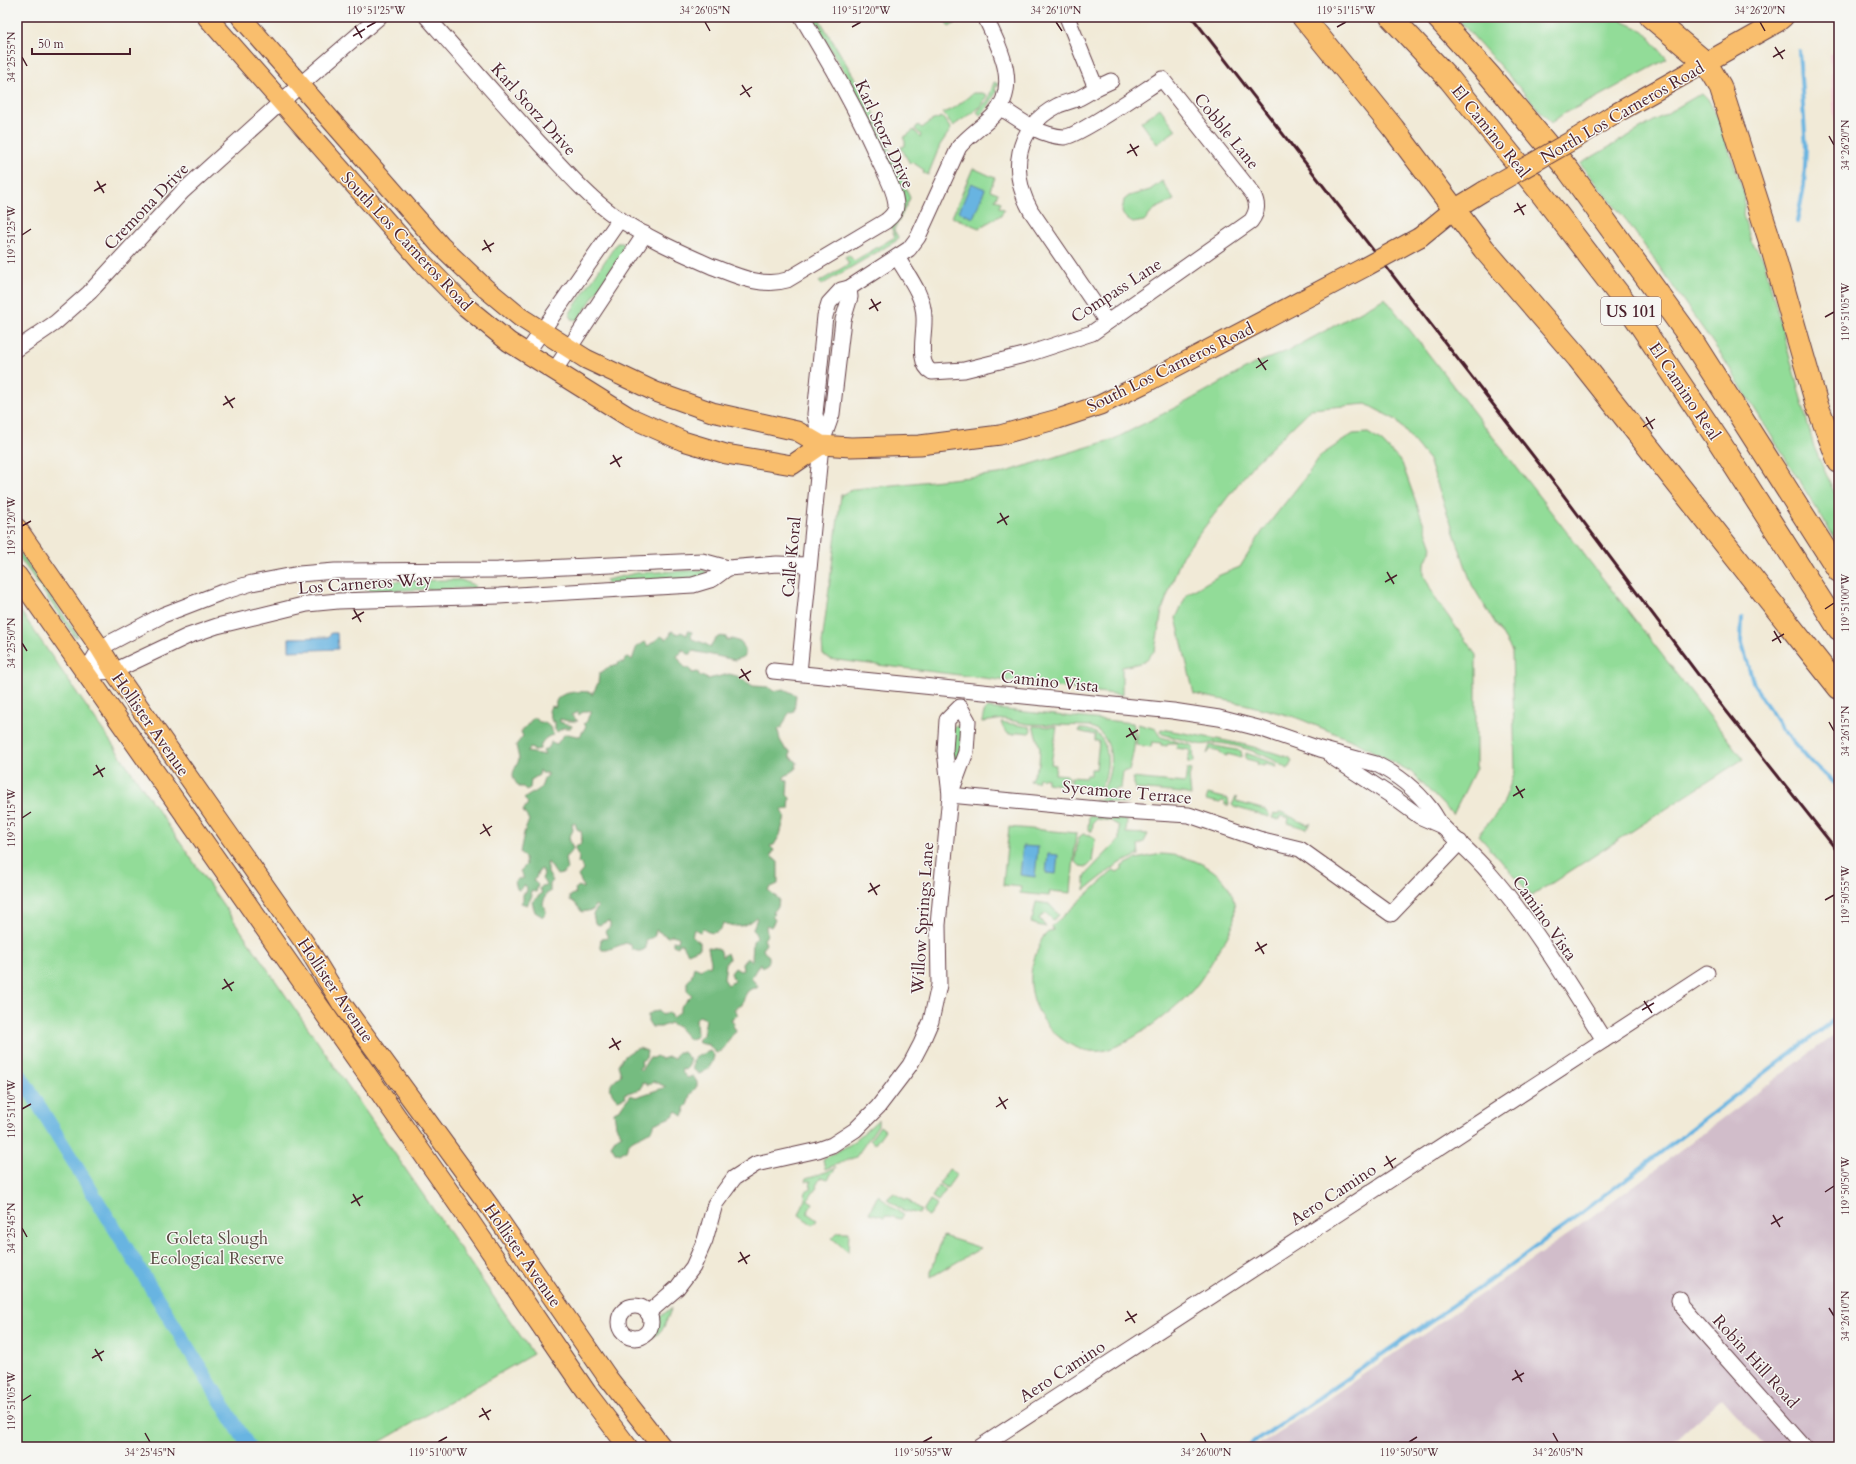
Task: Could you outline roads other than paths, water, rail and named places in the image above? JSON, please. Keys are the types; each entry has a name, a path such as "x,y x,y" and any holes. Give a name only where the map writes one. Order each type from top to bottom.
{"highway":[{"path":"1302,17 1441,190 1453,210 1578,358 1839,688"},
{"name":"El Camino Real","path":"1390,17 1450,80 1538,189 1627,305 1720,443 1839,629"},
{"name":"El Camino Real","path":"1436,17 1489,75 1579,184 1691,339 1839,571"},
{"path":"1651,17 1706,62 1720,86 1769,238 1817,405 1839,462"}],"main road":[{"name":"South Los Carneros Road","path":"207,17 281,103 444,285 466,307 526,354 629,417 683,441 726,454 792,465 821,445"},
{"name":"South Los Carneros Road","path":"241,17 440,245 485,288 520,317 569,349 656,392 712,412 797,431 821,445 851,447 920,445 1000,435 1058,419 1100,405 1143,384 1365,266"},
{"name":"North Los Carneros Road","path":"1365,266 1420,236 1453,210 1706,62 1781,20 1798,17"},
{"name":"Hollister Avenue","path":"17,528 100,648 114,671 304,942 342,1004 490,1207 608,1378 662,1447"},
{"name":"Hollister Avenue","path":"17,575 462,1211 587,1393 628,1447"}],"street":[{"name":"Cremona Drive","path":"17,349 55,323 89,293 182,192 300,85 379,17"},
{"name":"Karl Storz Drive","path":"427,17 508,109 579,185 612,214 668,248 735,276 766,283 777,283 787,280 886,221 892,216 896,207 895,199 862,122 802,17"},
{"name":"Calle Koral","path":"799,673 821,445 815,414 825,316 829,303 841,290 849,288 908,249 918,237 959,147 967,138 987,122 1000,107 1006,93 1008,75 1000,49 985,17"},
{"path":"1067,17 1096,88"},
{"name":"Cobble Lane","path":"1031,127 1049,135 1066,137 1094,123 1162,79 1254,194 1257,201 1257,209"},
{"path":"1107,322 1031,211 1024,198 1020,184 1019,163 1023,140 1031,127 1057,106 1078,98 1111,81"},
{"path":"1000,107 1031,127"},
{"name":"Compass Lane","path":"897,257 915,286 922,303 924,317 922,358 924,365 928,370 934,373 964,370 1028,354 1085,335 1107,322 1251,220 1257,209"},
{"path":"526,354 620,219"},
{"path":"554,371 646,234"},
{"name":"Los Carneros Way","path":"100,648 164,615 206,597 252,583 299,574 336,571 498,570 702,561 728,568 777,564 809,565"},
{"name":"Los Carneros Way","path":"85,673 114,671 182,639 217,626 308,604 338,601 499,596 693,585 713,579 728,568"},
{"path":"498,570 499,596"},
{"path":"85,673 100,648"},
{"name":"Camino Vista","path":"773,672 799,673 962,691 1173,711 1219,718 1262,729 1320,749 1383,768 1418,794 1431,808 1442,826 1460,842 1489,873 1522,915 1604,1040"},
{"path":"960,707 962,691"},
{"name":"Willow Springs Lane","path":"648,1313 677,1288 693,1267 705,1240 715,1204 734,1178 756,1164 818,1150 843,1138 867,1119 910,1065 931,1022 939,985 938,925 950,795 945,751 947,720 960,707 968,721 966,752 950,795"},
{"name":"Sycamore Terrace","path":"950,795 1108,810 1189,815 1259,839 1300,849 1392,914 1460,842"},
{"name":"Aero Camino","path":"980,1447 1707,973"},
{"name":"Robin Hill Road","path":"1678,1299 1680,1305 1806,1447"}],"water":[{"path":"971,183 985,189 973,218 959,212"},
{"path":"331,633 337,633 338,649 289,651 289,638 328,637"},
{"path":"1023,846 1038,847 1035,877 1020,875"},
{"path":"1048,854 1058,855 1056,874 1046,873"}],"waterway":[{"path":"1797,222 1804,186 1806,147 1799,51"},
{"path":"1742,618 1741,641 1754,685 1782,729 1809,760 1839,788"},
{"path":"1247,1447 1490,1280 1570,1222 1839,1016"},
{"path":"17,1070 249,1447"}],"railway":[{"path":"1192,17 1558,488 1712,693 1839,853"}],"park label":[{"name":"Goleta Slough Ecological Reserve","path":"217,1248"}]}
